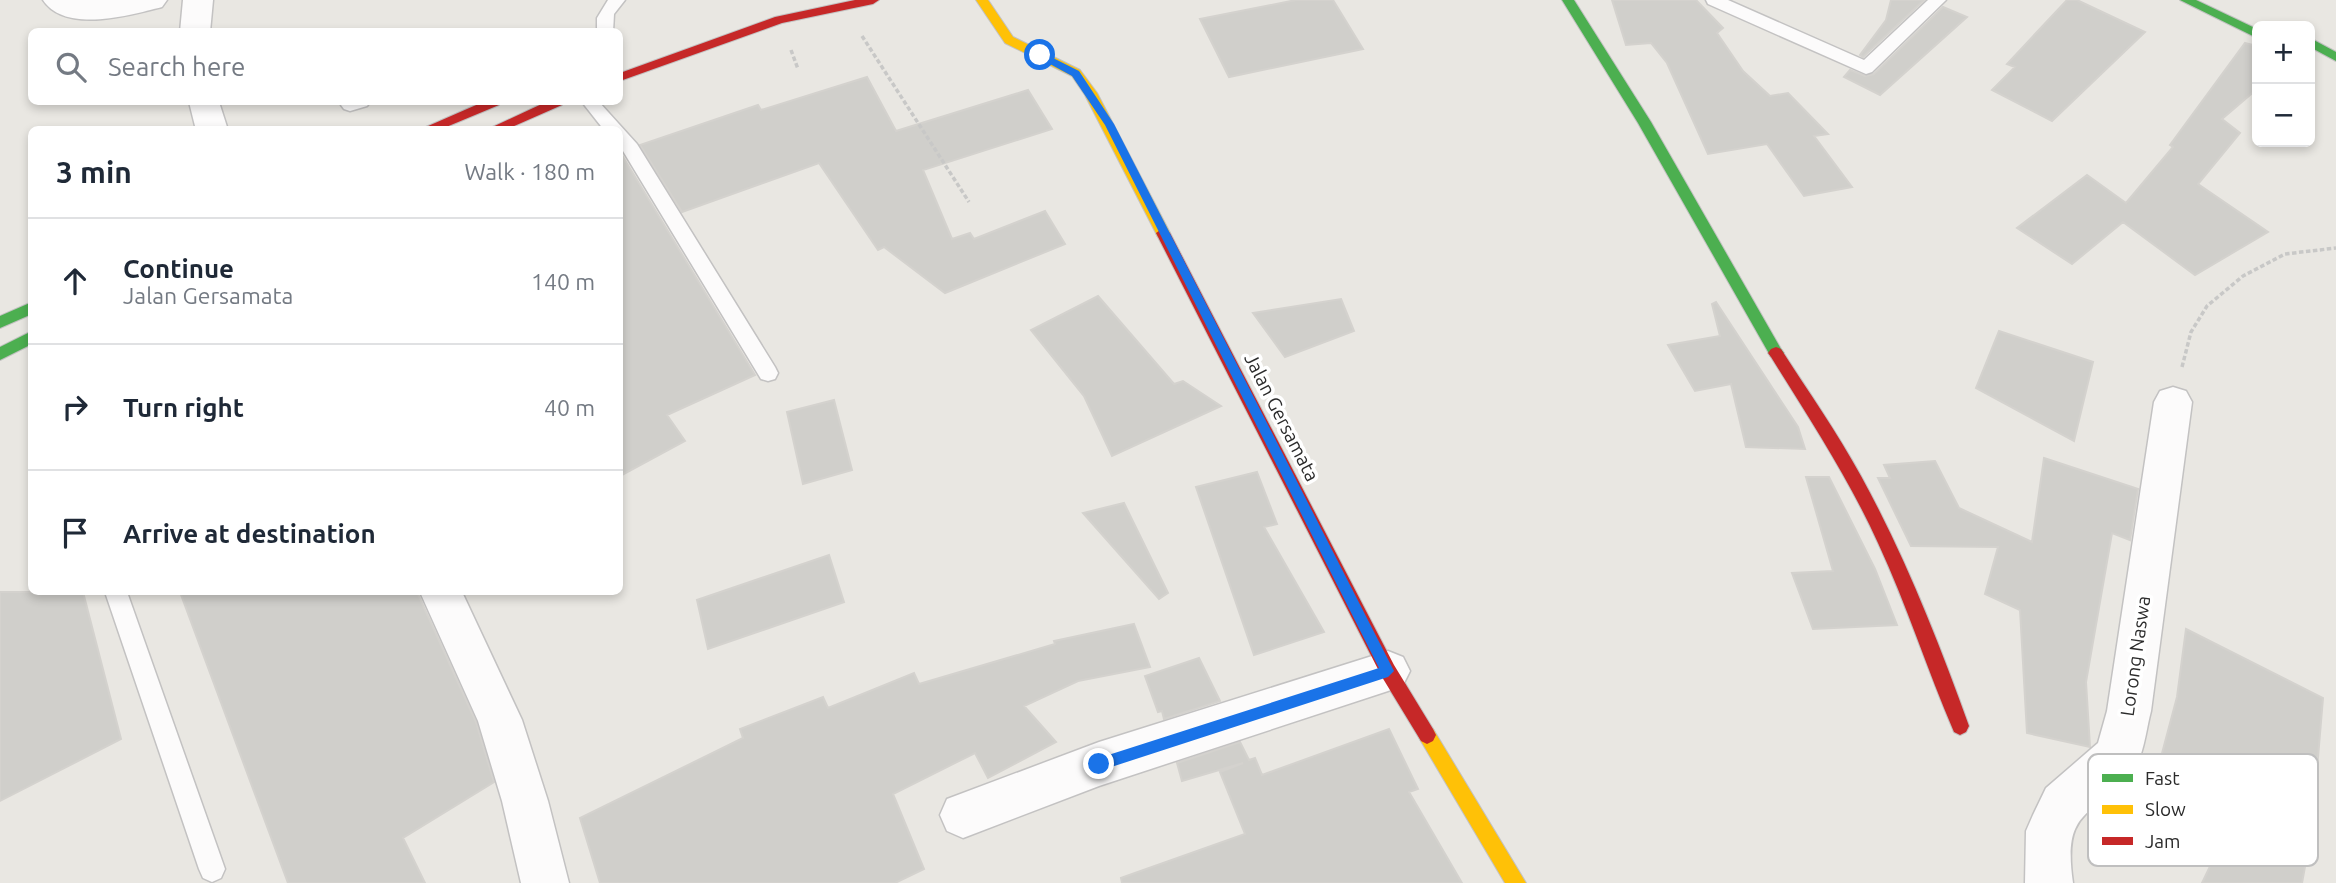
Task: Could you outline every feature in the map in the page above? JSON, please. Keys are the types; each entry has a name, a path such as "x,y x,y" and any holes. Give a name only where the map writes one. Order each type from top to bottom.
{"main road":[{"path":"623,71 779,20 873,0"},
{"name":"Jalan Gersamata","path":"982,0 1009,40 1076,74 1091,93 1388,671 1517,883"},
{"path":"1569,0 1616,71 1763,333 1839,450 1864,496 1940,669 1960,726"},
{"path":"2186,0 2252,32"},
{"path":"2315,45 2336,57"},
{"path":"2315,62 2336,73"},
{"path":"435,126 487,105"},
{"path":"501,126 550,105"},
{"path":"0,322 28,309"},
{"path":"0,354 28,345"}],"street":[{"path":"58,0 66,6 82,10 152,0"},
{"path":"195,28 198,0"},
{"path":"205,105 211,126"},
{"name":"Lorong Naswa","path":"2118,754 2129,712 2173,402"},
{"path":"442,595 499,720 525,802 545,883"},
{"path":"963,814 1099,764 1388,671"},
{"name":"Lorong Naswa","path":"2049,883 2049,831 2062,804 2088,781"}],"lane":[{"path":"604,28 608,9 617,0"},
{"path":"1714,0 1866,68 1938,0"},
{"path":"593,105 611,126"},
{"path":"623,139 768,373"},
{"path":"117,595 212,869"}],"path":[{"path":"843,5 969,202"},
{"path":"2173,402 2191,332 2207,306 2266,262 2285,254 2336,248"}],"building":[{"path":"1296,0 1333,0 1363,49 1229,77 1200,19"},
{"path":"1612,0 1696,0 1723,28 1717,33 1743,71 1770,96 1788,93 1828,134 1814,136 1852,187 1804,196 1767,144 1708,154 1667,63 1651,43 1626,45"},
{"path":"1891,0 1924,0 1863,57 1860,55 1886,20"},
{"path":"2067,0 2077,0 2145,32 2052,121 1992,90 2015,67 2007,64"},
{"path":"1943,7 1967,17 1880,95 1844,77 1850,70 1865,76 1874,74"},
{"path":"2245,43 2252,45 2252,93 2222,119 2240,133 2198,184 2268,232 2195,275 2123,222 2072,264 2017,228 2087,175 2126,203 2173,147 2170,145"},
{"path":"867,77 896,131 1028,90 1052,129 923,170 952,239 970,233 974,239 1045,211 1065,244 945,293 884,247 878,250 819,163 682,212 640,145 758,105 761,110"},
{"path":"623,157 755,375 667,415 685,441 623,474"},
{"path":"1098,296 1174,384 1183,381 1221,406 1112,456 1084,396 1031,330"},
{"path":"1341,299 1354,331 1285,357 1253,313"},
{"path":"1716,302 1798,427 1805,449 1746,447 1731,384 1695,391 1668,345 1720,336 1712,304"},
{"path":"1999,331 2093,362 2074,441 1976,388"},
{"path":"834,400 852,470 803,484 787,412"},
{"path":"2044,458 2138,489 2130,540 2112,533 2086,682 2090,747 2027,733 2020,610 1985,594 1998,547 1911,546 1878,478 1890,478 1884,465 1935,461 1959,508 2032,542"},
{"path":"1257,472 1277,524 1264,527 1324,632 1254,655 1196,487"},
{"path":"1806,477 1829,477 1875,569 1897,625 1813,629 1792,573 1833,571"},
{"path":"1124,503 1168,593 1159,599 1083,513"},
{"path":"829,555 844,602 708,649 697,600"},
{"path":"0,592 84,595 121,739 0,801"},
{"path":"181,595 418,595 476,722 494,782 403,838 425,883 288,883"},
{"path":"1134,624 1150,667 1078,681 1024,706 1056,742 988,778 975,753 893,794 924,869 895,883 600,883 580,818 743,738 740,729 823,697 828,708 914,673 919,684 1055,644 1054,641"},
{"path":"2186,629 2323,698 2318,757 2318,754 2162,754 2177,697"},
{"path":"1199,658 1220,701 1164,719 1162,711 1158,712 1145,676"},
{"path":"1389,729 1418,789 1409,792 1462,883 1122,883 1121,878 1245,834 1220,772 1243,763 1182,781 1177,763 1240,742 1249,760 1255,758 1262,775"},
{"path":"2210,866 2305,866 2302,883 2202,883"}],"traffic: fast":[{"path":"1568,0 1644,122 1776,353"},
{"path":"2186,0 2252,32"},
{"path":"2315,45 2336,57"},
{"path":"0,322 28,309"},
{"path":"0,354 28,339"}],"traffic: slow":[{"path":"982,0 1009,40 1076,73 1091,93 1163,233"},
{"path":"1427,735 1516,883"}],"traffic: jam":[{"path":"623,76 779,20 873,0"},
{"path":"435,126 487,105"},
{"path":"501,126 550,105"},
{"path":"1163,233 1388,671 1427,735"},
{"path":"1776,353 1836,448 1871,510 1912,601 1960,726"}],"route":[{"path":"1040,55 1060,63 1076,74 1109,124 1388,671 1099,764"}]}
